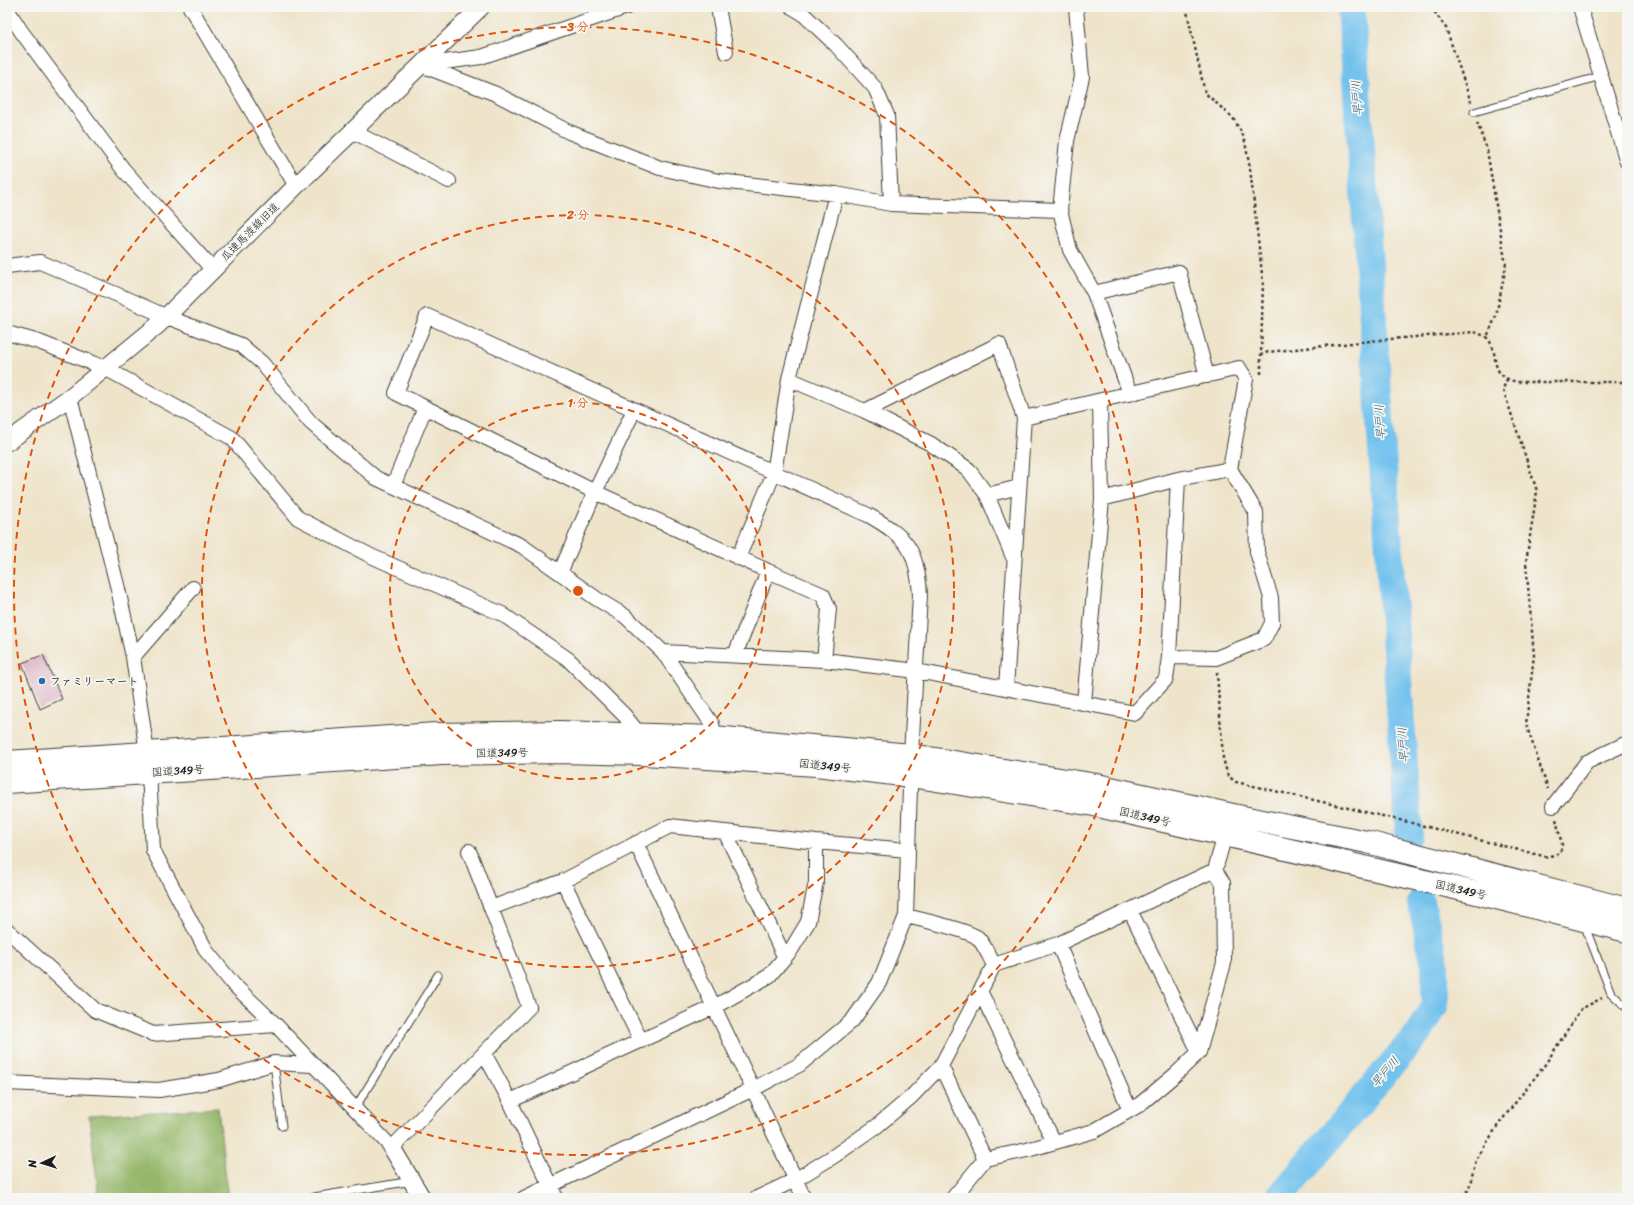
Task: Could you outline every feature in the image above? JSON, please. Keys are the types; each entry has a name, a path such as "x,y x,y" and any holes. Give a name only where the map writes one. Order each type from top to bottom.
{"highway":[{"name":"国道349号","path":"7,782 148,763 436,734 560,732 714,736 911,765 1097,785 1233,815 1367,842 1627,909"},
{"name":"国道349号","path":"7,762 148,763 560,752 718,758 816,765 911,765 1225,835 1627,931"}],"street":[{"path":"190,7 296,186"},
{"name":"瓜連馬渡線旧道","path":"7,442 70,397 167,317 296,186 480,7"},
{"path":"421,65 481,57 626,7"},
{"path":"718,7 726,52"},
{"path":"792,7 802,13 836,45 875,88 887,116 891,204"},
{"path":"1076,7 1082,77 1067,141 1060,210 1070,250 1094,293 1130,394"},
{"path":"1580,7 1627,162"},
{"path":"7,9 21,32 122,169 213,270"},
{"path":"421,65 496,94 569,132 660,168 719,181 836,194 891,204 1060,210"},
{"path":"352,132 449,181"},
{"path":"738,558 774,473 789,379 836,194"},
{"path":"7,266 40,262 118,294 167,317 241,344 262,363 311,423 376,478 522,546 597,599 625,616 663,652 712,724 714,736"},
{"path":"1094,293 1179,272 1207,376"},
{"path":"524,1198 554,1192 799,1065 852,1021 880,983 906,916 911,765 920,595 918,571 913,555 904,542 887,526 868,515 427,316 396,393 595,492 768,572 822,595 829,609 824,660"},
{"path":"7,333 39,342 105,368 232,438 298,518 371,556 502,614 568,659 625,716 639,734"},
{"path":"865,411 999,344 1024,418 1006,688"},
{"path":"1024,418 1100,402 1239,368 1246,380 1230,469 1256,512 1257,552 1271,598 1272,623 1264,640 1216,658 1169,657"},
{"path":"789,379 865,411 931,444 968,469 987,495 1014,559"},
{"path":"70,397 118,589 133,657 146,736 153,850 207,952 233,984 276,1025 392,1148 422,1198"},
{"path":"1084,703 1102,500 1100,402"},
{"path":"393,486 425,408"},
{"path":"560,573 595,492 634,410"},
{"path":"1102,500 1178,479 1230,469"},
{"path":"663,652 824,660 917,670 1136,713 1166,679 1169,657 1178,479"},
{"path":"987,495 1019,487"},
{"path":"735,655 768,572"},
{"path":"133,657 193,588"},
{"path":"1553,806 1587,762 1627,742"},
{"path":"491,908 563,881 670,826 816,842 908,850"},
{"path":"725,832 785,958"},
{"path":"954,1198 985,1159 1094,1131 1139,1104 1176,1074 1199,1052 1224,962 1223,883 1215,870 1225,835"},
{"path":"510,1101 714,1007 769,976 785,958 808,922 816,882 816,842"},
{"path":"636,843 804,1198"},
{"path":"392,1148 529,1007 470,851"},
{"path":"757,1198 795,1180 834,1156 877,1126 911,1097 941,1066 994,965 1058,944 1215,870"},
{"path":"563,881 640,1041"},
{"path":"1130,910 1199,1052"},
{"path":"906,916 954,929 976,937 986,949 994,965"},
{"path":"7,930 94,1010 153,1034 276,1025"},
{"path":"1058,944 1130,1110"},
{"path":"980,990 1054,1142"},
{"path":"484,1053 510,1101 554,1192"},
{"path":"7,1084 160,1090 220,1080 274,1063 312,1064"},
{"path":"941,1066 985,1159"}],"lane":[{"path":"1474,112 1601,76"},
{"path":"1582,920 1611,992 1627,1008"},
{"path":"355,1108 438,975"},
{"path":"274,1063 282,1126"},
{"path":"314,1197 412,1181"}],"path":[{"path":"1186,7 1205,93 1232,118 1244,137 1250,168 1264,283 1261,376"},
{"path":"1431,7 1446,28 1487,150 1506,266 1496,316 1487,337"},
{"path":"1261,355 1268,352 1475,332 1487,337 1493,349 1496,368 1507,379 1517,382 1627,382"},
{"path":"1216,658 1223,758 1228,776 1236,782 1400,820 1547,857 1560,853 1562,845 1553,806 1526,724 1534,655 1526,562 1538,491 1503,389 1507,379"},
{"path":"1464,1198 1469,1188 1476,1160 1498,1125 1544,1066 1581,1009 1611,992"}],"green space":[{"path":"218,1108 228,1198 99,1198 89,1116"}],"building":[{"name":"ファミリーマート","path":"43,655 62,699 40,709 22,663"}],"waterway":[{"name":"早戸川","path":"1351,7 1409,836"},
{"name":"早戸川","path":"1279,1198 1420,1031 1435,1004 1435,964 1421,902"}],"place":[{"name":"ファミリーマート","path":"42,681"}]}
